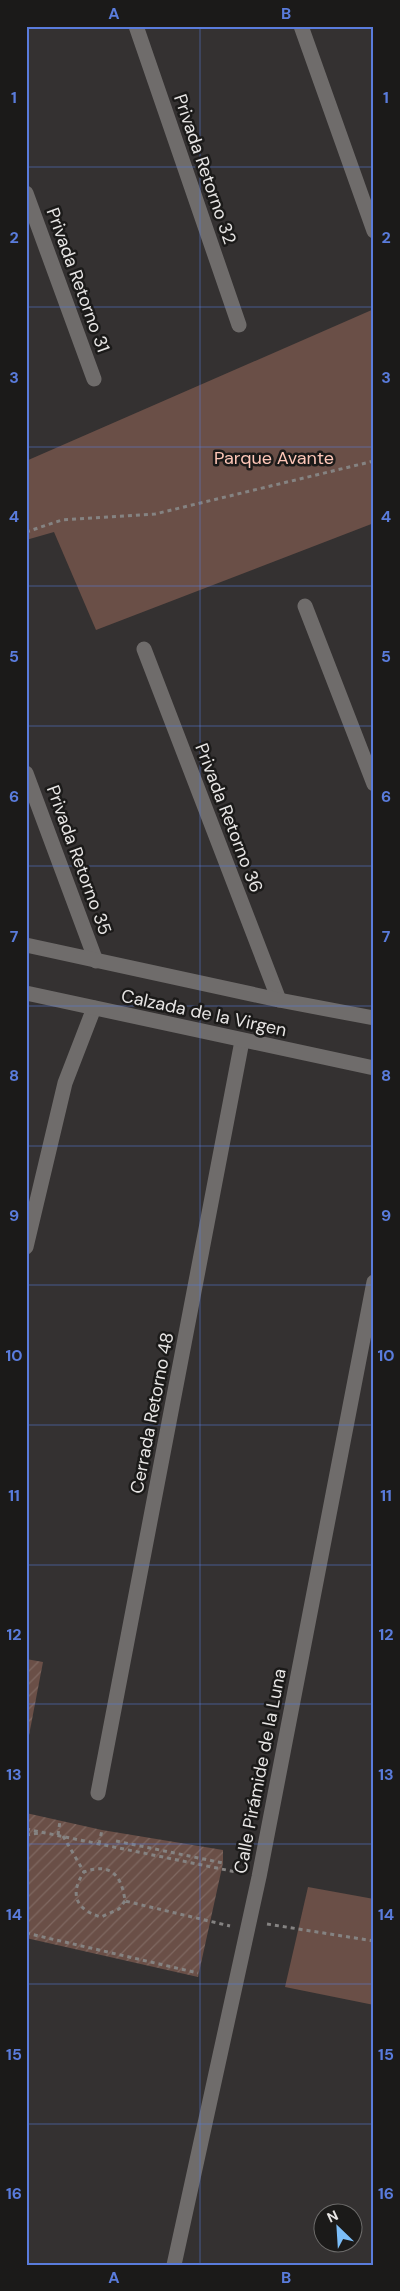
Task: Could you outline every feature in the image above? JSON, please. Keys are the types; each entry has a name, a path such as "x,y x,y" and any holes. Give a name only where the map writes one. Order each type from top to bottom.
{"street":[{"name":"Privada Retorno 32","path":"136,26 239,325"},
{"path":"301,26 374,231"},
{"name":"Privada Retorno 31","path":"26,193 94,379"},
{"path":"305,606 374,784"},
{"name":"Privada Retorno 36","path":"144,649 279,1000"},
{"name":"Privada Retorno 35","path":"26,773 96,961"},
{"name":"Calzada de la Virgen","path":"26,945 279,1000 374,1018"},
{"name":"Calzada de la Virgen","path":"26,993 374,1068"},
{"path":"26,1246 65,1083 94,1008"},
{"name":"Cerrada Retorno 48","path":"98,1793 242,1041"},
{"name":"Calle Pirámide de la Luna","path":"174,2265 259,1877 374,1282"}],"path":[{"path":"26,532 62,520 155,514 374,461"},
{"path":"58,1835 60,1822"},
{"path":"26,1829 259,1877"},
{"path":"99,1844 102,1830"},
{"path":"26,1835 43,1832"},
{"path":"63,1836 84,1872"},
{"path":"116,1841 222,1864"},
{"path":"154,1856 155,1849"},
{"path":"94,1868 107,1870 117,1875 123,1887 125,1901 119,1909 101,1917 82,1909 77,1900 76,1888 84,1872 94,1868"},
{"path":"125,1901 248,1926 374,1941"},
{"path":"26,1933 198,1973"}],"green space":[{"name":"Parque Avante","path":"374,309 374,523 96,630 54,532 26,540 26,461"},
{"path":"26,1659 43,1662 26,1751"},
{"path":"26,1813 102,1830 223,1850 223,1863 198,1977 26,1938"},
{"path":"308,1887 374,1899 374,2005 285,1987"}]}
